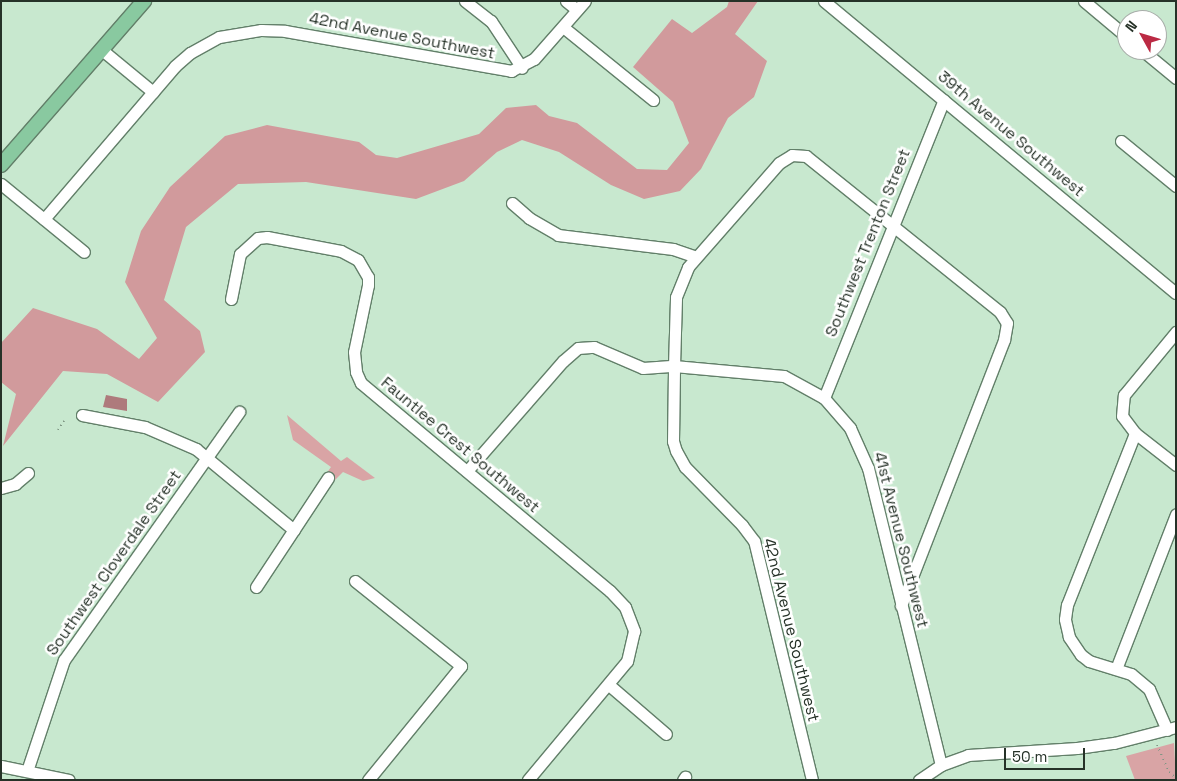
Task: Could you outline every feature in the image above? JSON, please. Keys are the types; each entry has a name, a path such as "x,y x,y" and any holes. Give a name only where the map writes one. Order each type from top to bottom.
{"main road":[{"path":"1,165 144,1"}],"street":[{"path":"465,1 495,26 522,68 581,6 566,1"},
{"name":"39th Avenue Southwest","path":"824,1 1176,293"},
{"path":"1084,1 1117,29"},
{"path":"563,27 654,100"},
{"name":"42nd Avenue Southwest","path":"44,219 175,66 204,44 219,37 261,30 285,31 490,70 512,71 522,68"},
{"path":"102,50 153,92"},
{"path":"1154,60 1176,78"},
{"name":"Southwest Trenton Street","path":"824,398 891,225 944,100"},
{"path":"1121,141 1176,186"},
{"name":"42nd Avenue Southwest","path":"812,780 754,541 742,525 685,467 676,451 674,366 676,297 681,279 696,257 785,158 799,154 812,159 891,225"},
{"path":"1,184 84,252"},
{"path":"512,203 529,218 558,235 673,249 696,257"},
{"path":"891,225 1000,312 1007,323 1004,340 901,606"},
{"name":"Fauntlee Crest Southwest","path":"231,298 240,254 258,238 267,237 350,254 363,267 368,277 354,352 356,372 361,383 618,598 630,618 634,642 627,661 608,685"},
{"path":"1176,332 1124,395 1122,416 1135,433 1176,465"},
{"name":"41st Avenue Southwest","path":"467,471 563,361 578,348 594,347 643,368 674,366 768,372 799,382 824,398 850,428 868,468 941,765"},
{"name":"Southwest Cloverdale Street","path":"26,771 64,660 208,459 239,412"},
{"path":"82,415 144,428 196,449 294,530"},
{"path":"919,780 941,765 978,754 1077,748 1172,729 1150,689 1131,674 1089,661 1081,654 1068,638 1065,619 1067,605 1135,433"},
{"path":"1,488 15,484 28,473"},
{"path":"256,587 328,478"},
{"path":"1116,669 1176,514"},
{"path":"355,581 461,666 368,780"},
{"path":"528,780 608,685 666,734"},
{"path":"1,766 69,780"}],"path":[{"path":"58,430 64,421"},
{"path":"1157,745 1169,772 1176,778"}],"shaded area":[{"path":"729,1 758,1 735,34 767,61 754,97 728,118 701,169 680,191 644,199 611,185 559,152 522,140 497,152 464,181 416,199 306,182 238,184 186,227 164,300 200,331 205,352 158,402 107,374 63,371 3,446 16,394 1,382 1,343 33,308 97,329 139,359 157,338 125,282 141,231 170,187 225,136 267,125 359,142 376,155 397,158 479,134 506,108 536,105 549,116 577,123 637,169 667,170 689,143 673,102 633,67 672,19 692,33 727,7"},
{"path":"106,395 127,399 127,411 103,407"},
{"path":"287,415 341,461 347,457 375,478 363,481 343,472 335,480 326,474 331,467 293,440"},
{"path":"1174,743 1176,780 1135,780 1126,756"}]}
